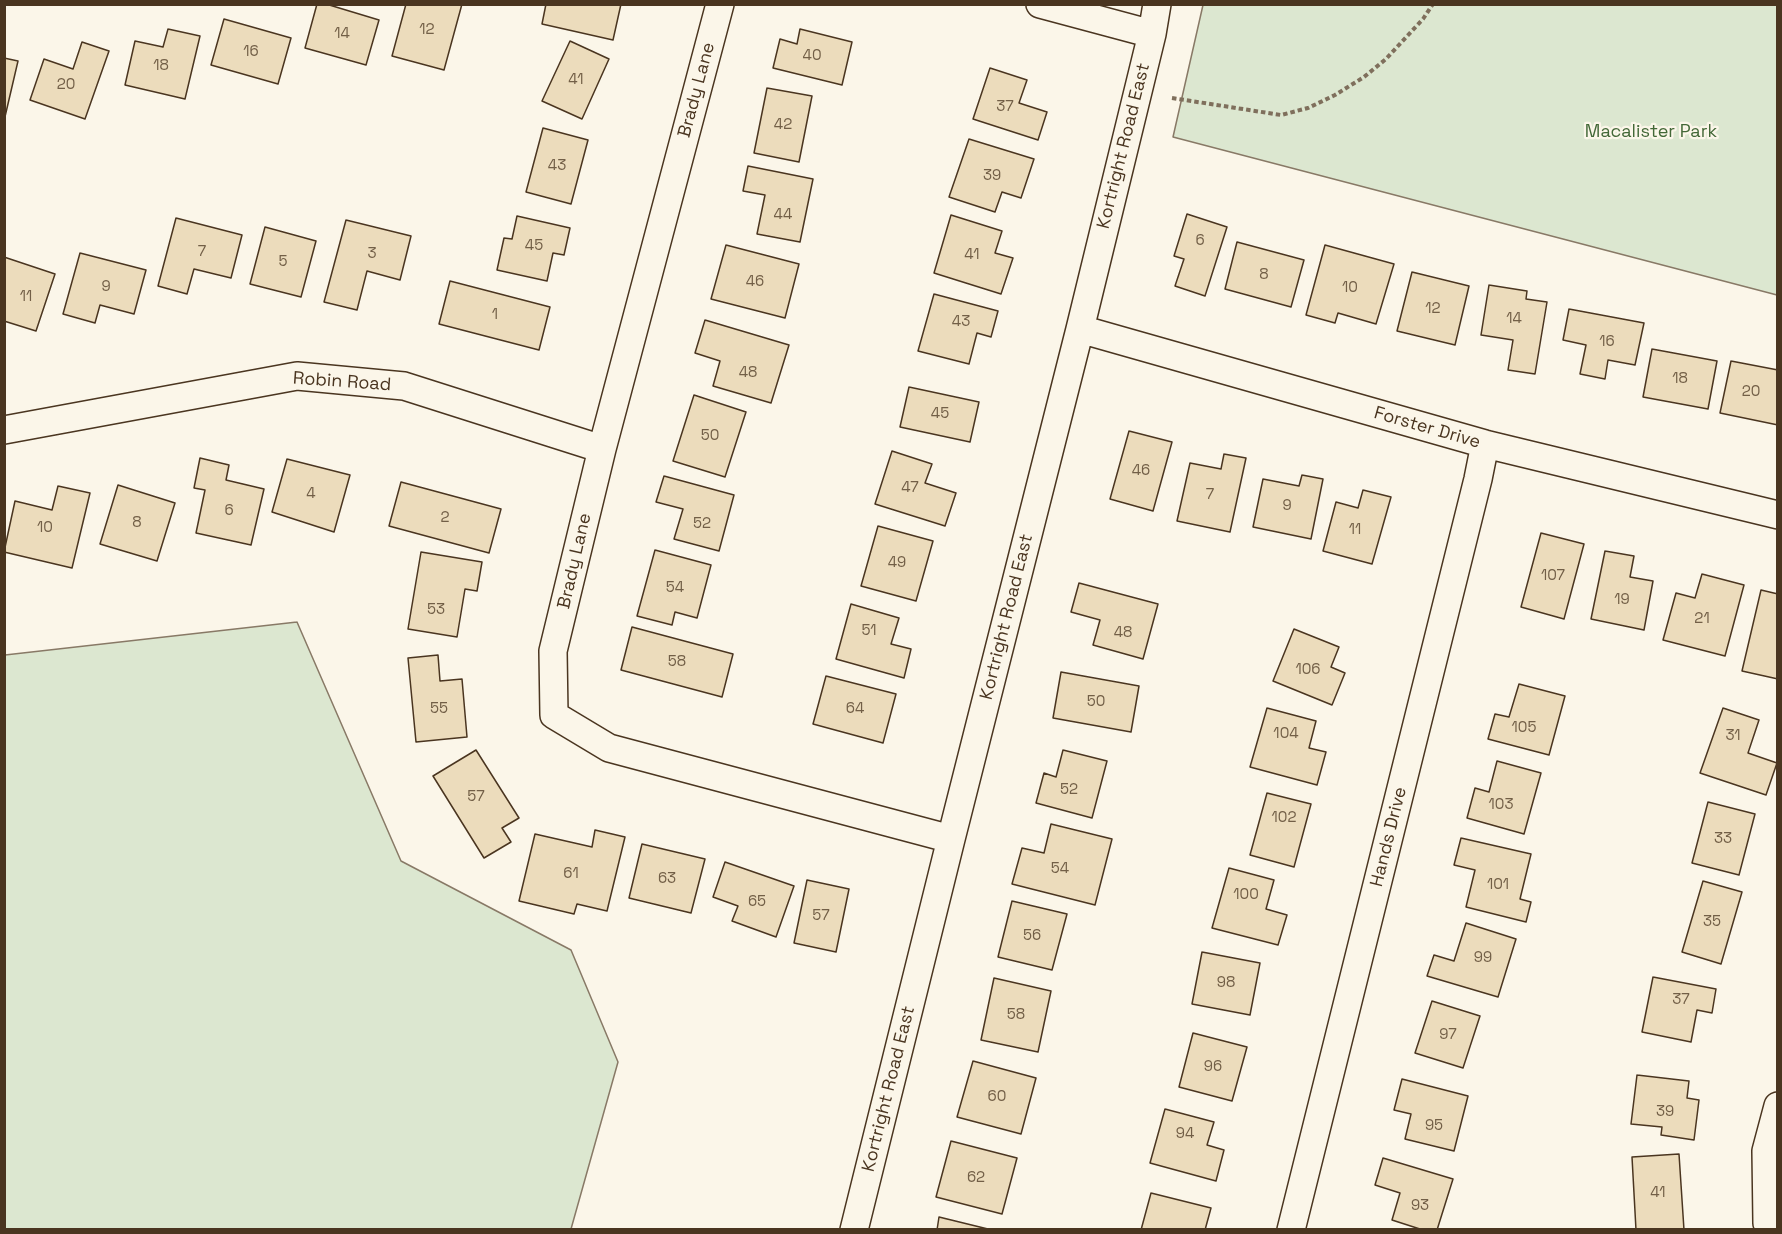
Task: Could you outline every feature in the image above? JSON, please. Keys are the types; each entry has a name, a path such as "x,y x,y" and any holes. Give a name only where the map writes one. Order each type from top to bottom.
{"street":[{"name":"Brady Lane","path":"720,4 602,449 554,651 554,715 609,748 951,839"},
{"path":"1040,4 1152,34"},
{"name":"Kortright Road East","path":"854,1230 1080,329 1152,34 1157,4"},
{"name":"Forster Drive","path":"1080,329 1485,444 1778,515"},
{"name":"Robin Road","path":"4,430 297,376 404,386 602,449"},
{"name":"Hands Drive","path":"1291,1230 1470,514 1485,444"},
{"path":"1770,1230 1767,1223 1766,1151 1778,1106"}],"path":[{"path":"1172,98 1281,115 1308,108 1335,95 1386,59 1433,4"}],"green space":[{"name":"Macalister Park","path":"1203,5 1777,5 1777,295 1173,137"},
{"path":"297,622 401,861 571,950 618,1062 571,1229 5,1229 5,655"}],"building":[{"path":"317,4 326,4 379,20 366,65 305,48"},
{"path":"406,4 462,4 444,70 392,56"},
{"path":"546,4 621,4 613,40 542,24"},
{"path":"224,19 291,38 278,84 211,65"},
{"path":"168,29 200,36 185,99 125,85 135,41 163,47"},
{"path":"800,29 852,42 842,85 773,68 780,39 797,44"},
{"path":"570,41 609,59 582,119 542,101"},
{"path":"82,42 109,51 85,119 30,100 44,59 73,69"},
{"path":"4,58 18,61 4,121"},
{"path":"990,68 1027,80 1019,103 1047,112 1038,140 973,119"},
{"path":"767,88 812,96 799,162 754,153"},
{"path":"543,128 588,140 571,204 526,192"},
{"path":"969,139 1034,159 1021,198 1002,192 995,212 949,197"},
{"path":"748,166 813,179 800,242 757,234 765,195 743,191"},
{"path":"1187,214 1227,227 1205,296 1175,286 1184,259 1174,256"},
{"path":"951,215 1002,231 995,253 1013,258 1001,294 934,273"},
{"path":"517,216 570,228 564,255 553,253 547,281 497,270 504,238 512,239"},
{"path":"176,218 242,235 231,278 194,269 187,294 158,286"},
{"path":"346,220 411,236 400,280 367,271 357,310 324,302"},
{"path":"265,227 316,241 301,297 250,284"},
{"path":"1237,242 1304,260 1291,307 1225,289"},
{"path":"726,245 799,264 785,318 711,299"},
{"path":"1325,245 1394,264 1376,324 1338,313 1335,323 1306,315"},
{"path":"80,253 146,270 134,314 100,305 95,323 63,314"},
{"path":"4,257 55,274 36,331 4,321"},
{"path":"1412,272 1469,286 1455,345 1397,331"},
{"path":"450,281 550,307 539,350 439,324"},
{"path":"1489,285 1527,291 1526,299 1547,302 1535,374 1508,370 1513,340 1481,335"},
{"path":"934,294 998,311 991,337 977,333 969,364 918,351"},
{"path":"1569,309 1644,323 1635,365 1608,360 1605,379 1580,374 1586,345 1563,340"},
{"path":"705,320 789,345 771,403 713,386 720,361 695,353"},
{"path":"1652,349 1717,361 1708,409 1643,397"},
{"path":"1731,361 1778,370 1778,425 1720,413"},
{"path":"909,387 979,402 970,442 900,427"},
{"path":"694,395 746,412 725,477 673,461"},
{"path":"1129,431 1172,442 1153,511 1110,499"},
{"path":"892,451 932,464 925,483 956,493 945,526 875,504"},
{"path":"1224,454 1246,458 1230,532 1177,521 1190,463 1221,469"},
{"path":"200,458 229,465 226,480 264,489 251,545 196,533 205,490 194,488"},
{"path":"287,459 350,475 334,532 272,512"},
{"path":"1302,475 1323,479 1311,539 1253,527 1263,479 1299,486"},
{"path":"664,476 734,495 719,551 674,539 683,509 656,502"},
{"path":"401,482 501,509 489,553 389,526"},
{"path":"118,485 175,503 157,561 100,544"},
{"path":"58,486 90,493 72,568 4,552 15,501 52,510"},
{"path":"1363,490 1391,497 1372,564 1323,551 1336,502 1358,508"},
{"path":"878,526 933,541 916,601 861,586"},
{"path":"1541,533 1584,544 1564,619 1521,607"},
{"path":"655,550 711,565 697,618 675,612 672,625 637,616"},
{"path":"1605,551 1634,556 1630,577 1653,581 1644,630 1591,619"},
{"path":"421,552 482,562 477,591 465,589 457,637 408,629"},
{"path":"1702,574 1744,585 1725,656 1663,640 1676,593 1695,598"},
{"path":"1079,583 1158,604 1143,659 1093,645 1100,620 1071,612"},
{"path":"1761,590 1778,594 1778,679 1742,671"},
{"path":"851,604 899,618 891,644 911,649 904,678 836,659"},
{"path":"632,627 733,654 722,697 621,670"},
{"path":"1294,629 1339,647 1331,667 1345,673 1332,705 1273,681"},
{"path":"438,655 440,681 462,679 467,737 416,742 408,658"},
{"path":"1061,672 1139,686 1131,732 1053,718"},
{"path":"826,676 896,694 883,743 813,724"},
{"path":"1519,684 1565,696 1549,755 1488,739 1495,714 1509,717"},
{"path":"1267,708 1316,721 1309,748 1326,752 1317,785 1250,767"},
{"path":"1723,708 1759,720 1748,753 1777,763 1766,795 1700,773"},
{"path":"476,750 519,818 502,828 511,842 484,858 433,776"},
{"path":"1063,750 1107,761 1092,818 1036,803 1044,773 1056,777"},
{"path":"1497,761 1541,773 1524,834 1467,818 1475,788 1489,792"},
{"path":"1267,793 1311,804 1294,867 1250,855"},
{"path":"1708,802 1755,814 1739,875 1692,863"},
{"path":"1051,824 1112,839 1095,905 1012,884 1022,848 1044,853"},
{"path":"595,830 625,837 607,911 577,904 574,914 519,901 535,834 592,847"},
{"path":"1461,838 1531,854 1520,899 1531,902 1526,922 1466,907 1475,870 1454,865"},
{"path":"642,844 705,859 691,913 629,898"},
{"path":"725,862 794,886 776,937 732,921 738,906 713,897"},
{"path":"1229,868 1274,880 1266,909 1287,915 1278,945 1212,928"},
{"path":"807,880 849,889 836,952 794,943"},
{"path":"1703,881 1742,892 1721,964 1682,952"},
{"path":"1012,901 1067,914 1052,970 998,957"},
{"path":"1466,923 1516,939 1498,997 1427,976 1434,955 1454,961"},
{"path":"1202,952 1260,963 1250,1015 1192,1004"},
{"path":"1653,977 1716,989 1712,1013 1697,1010 1691,1042 1642,1032"},
{"path":"994,978 1051,991 1038,1052 981,1040"},
{"path":"1432,1001 1480,1016 1463,1068 1415,1053"},
{"path":"1193,1033 1247,1047 1232,1101 1179,1087"},
{"path":"973,1061 1036,1078 1021,1134 957,1117"},
{"path":"1637,1075 1689,1081 1687,1098 1699,1100 1694,1140 1661,1135 1662,1127 1631,1124"},
{"path":"1402,1079 1468,1096 1454,1151 1405,1139 1411,1114 1394,1110"},
{"path":"1165,1109 1214,1122 1207,1145 1224,1150 1216,1181 1150,1163"},
{"path":"951,1141 1017,1158 1002,1214 936,1197"},
{"path":"1679,1154 1684,1230 1636,1230 1632,1157"},
{"path":"1383,1158 1453,1179 1437,1230 1423,1230 1392,1220 1400,1193 1375,1185"},
{"path":"1151,1193 1211,1208 1205,1230 1141,1230"},
{"path":"939,1217 992,1230 937,1230"}]}
